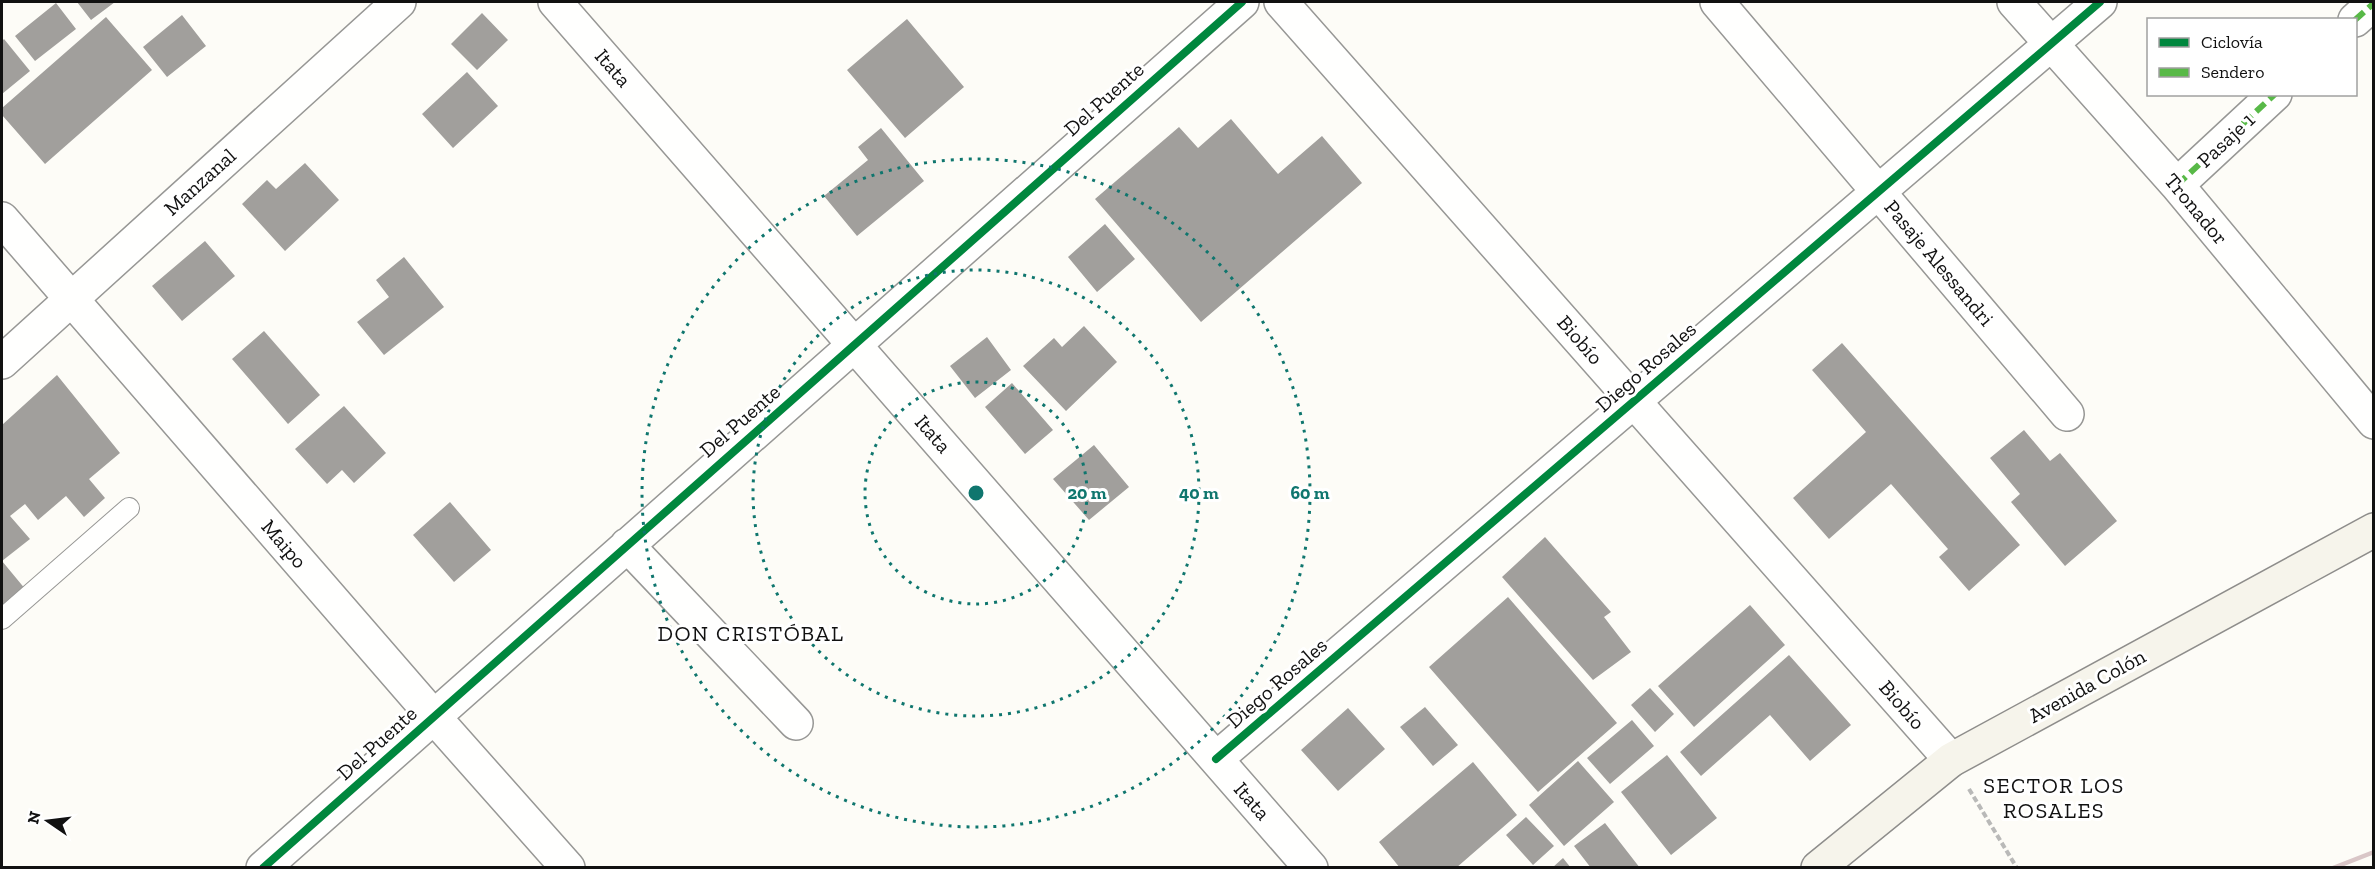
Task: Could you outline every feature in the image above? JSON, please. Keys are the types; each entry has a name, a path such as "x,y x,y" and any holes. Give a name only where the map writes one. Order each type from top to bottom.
{"main road":[{"name":"Avenida Colón","path":"1818,867 1951,760 2373,530"}],"street":[{"name":"Manzanal","path":"2,362 399,2"},
{"name":"Itata","path":"555,2 1311,867"},
{"name":"Del Puente","path":"263,867 1242,2"},
{"name":"Biobío","path":"1281,2 1951,760"},
{"name":"Pasaje Alessandri","path":"1717,2 2067,414"},
{"name":"Tronador","path":"2014,2 2177,185 2373,422"},
{"name":"Diego Rosales","path":"1216,759 2100,2"},
{"path":"2357,18 2373,3"},
{"name":"Pasaje 1","path":"2177,185 2273,96"},
{"name":"Maipo","path":"2,219 434,717 568,867"},
{"path":"627,545 796,723"}],"lane":[{"path":"2,619 129,508"}],"path":[{"path":"1951,760 2017,867"}],"building":[{"path":"77,2 115,2 91,20"},
{"path":"56,3 76,29 35,61 15,36"},
{"path":"482,13 508,40 477,70 451,44"},
{"path":"182,15 206,46 167,77 143,47"},
{"path":"106,17 152,70 45,164 2,115 2,108"},
{"path":"907,19 964,87 905,138 847,70"},
{"path":"4,39 30,71 2,94 2,41"},
{"path":"467,72 498,106 453,148 422,114"},
{"path":"1231,119 1278,174 1322,136 1362,183 1201,322 1095,199 1179,127 1198,148"},
{"path":"881,128 924,181 857,236 824,196 868,160 858,147"},
{"path":"305,163 339,200 285,251 242,204 267,180 276,189"},
{"path":"1105,224 1135,259 1097,292 1068,257"},
{"path":"205,241 235,276 182,321 152,286"},
{"path":"404,257 444,307 384,355 357,322 389,297 376,280"},
{"path":"1084,326 1117,362 1066,411 1023,366 1054,338 1062,347"},
{"path":"264,331 320,395 288,424 232,359"},
{"path":"987,337 1011,370 975,398 950,366"},
{"path":"1842,343 2020,545 1969,591 1939,557 1948,549 1891,484 1829,539 1793,498 1866,432 1812,370"},
{"path":"57,375 120,453 89,479 105,498 84,517 66,496 38,520 25,504 10,516 30,539 2,561 2,425"},
{"path":"1012,383 1053,430 1025,454 985,407"},
{"path":"344,406 386,453 354,483 342,470 327,484 295,449"},
{"path":"2024,430 2050,461 2060,453 2117,521 2065,566 2011,502 2020,494 1990,458"},
{"path":"1094,445 1129,487 1089,520 1053,479"},
{"path":"450,502 491,550 454,582 413,535"},
{"path":"1545,537 1611,612 1604,617 1631,652 1593,680 1502,577"},
{"path":"2,561 26,590 2,611"},
{"path":"1508,597 1617,723 1538,792 1429,667"},
{"path":"1750,605 1785,645 1694,727 1658,686"},
{"path":"1789,655 1851,725 1810,761 1770,715 1701,776 1680,752"},
{"path":"1650,688 1674,714 1655,732 1631,705"},
{"path":"1425,707 1458,745 1433,766 1400,727"},
{"path":"1348,708 1385,749 1338,791 1301,750"},
{"path":"1632,720 1654,746 1610,784 1587,758"},
{"path":"1667,755 1717,818 1671,855 1621,792"},
{"path":"1578,761 1614,802 1564,846 1529,805"},
{"path":"1473,762 1517,815 1456,868 1400,868 1379,842"},
{"path":"1526,817 1554,846 1533,865 1506,835"},
{"path":"1605,823 1640,868 1591,868 1574,846"},
{"path":"1563,858 1571,868 1552,868"}],"railway":[{"path":"2333,868 2374,852"}],"marked path":[{"path":"2357,18 2374,3"},
{"path":"2177,185 2273,96"}],"cycle path":[{"path":"263,868 1242,2"},
{"path":"1216,759 2100,2"}],"district":[{"name":"DON CRISTÓBAL","path":"751,633"},
{"name":"SECTOR LOS ROSALES","path":"2054,798"}]}
